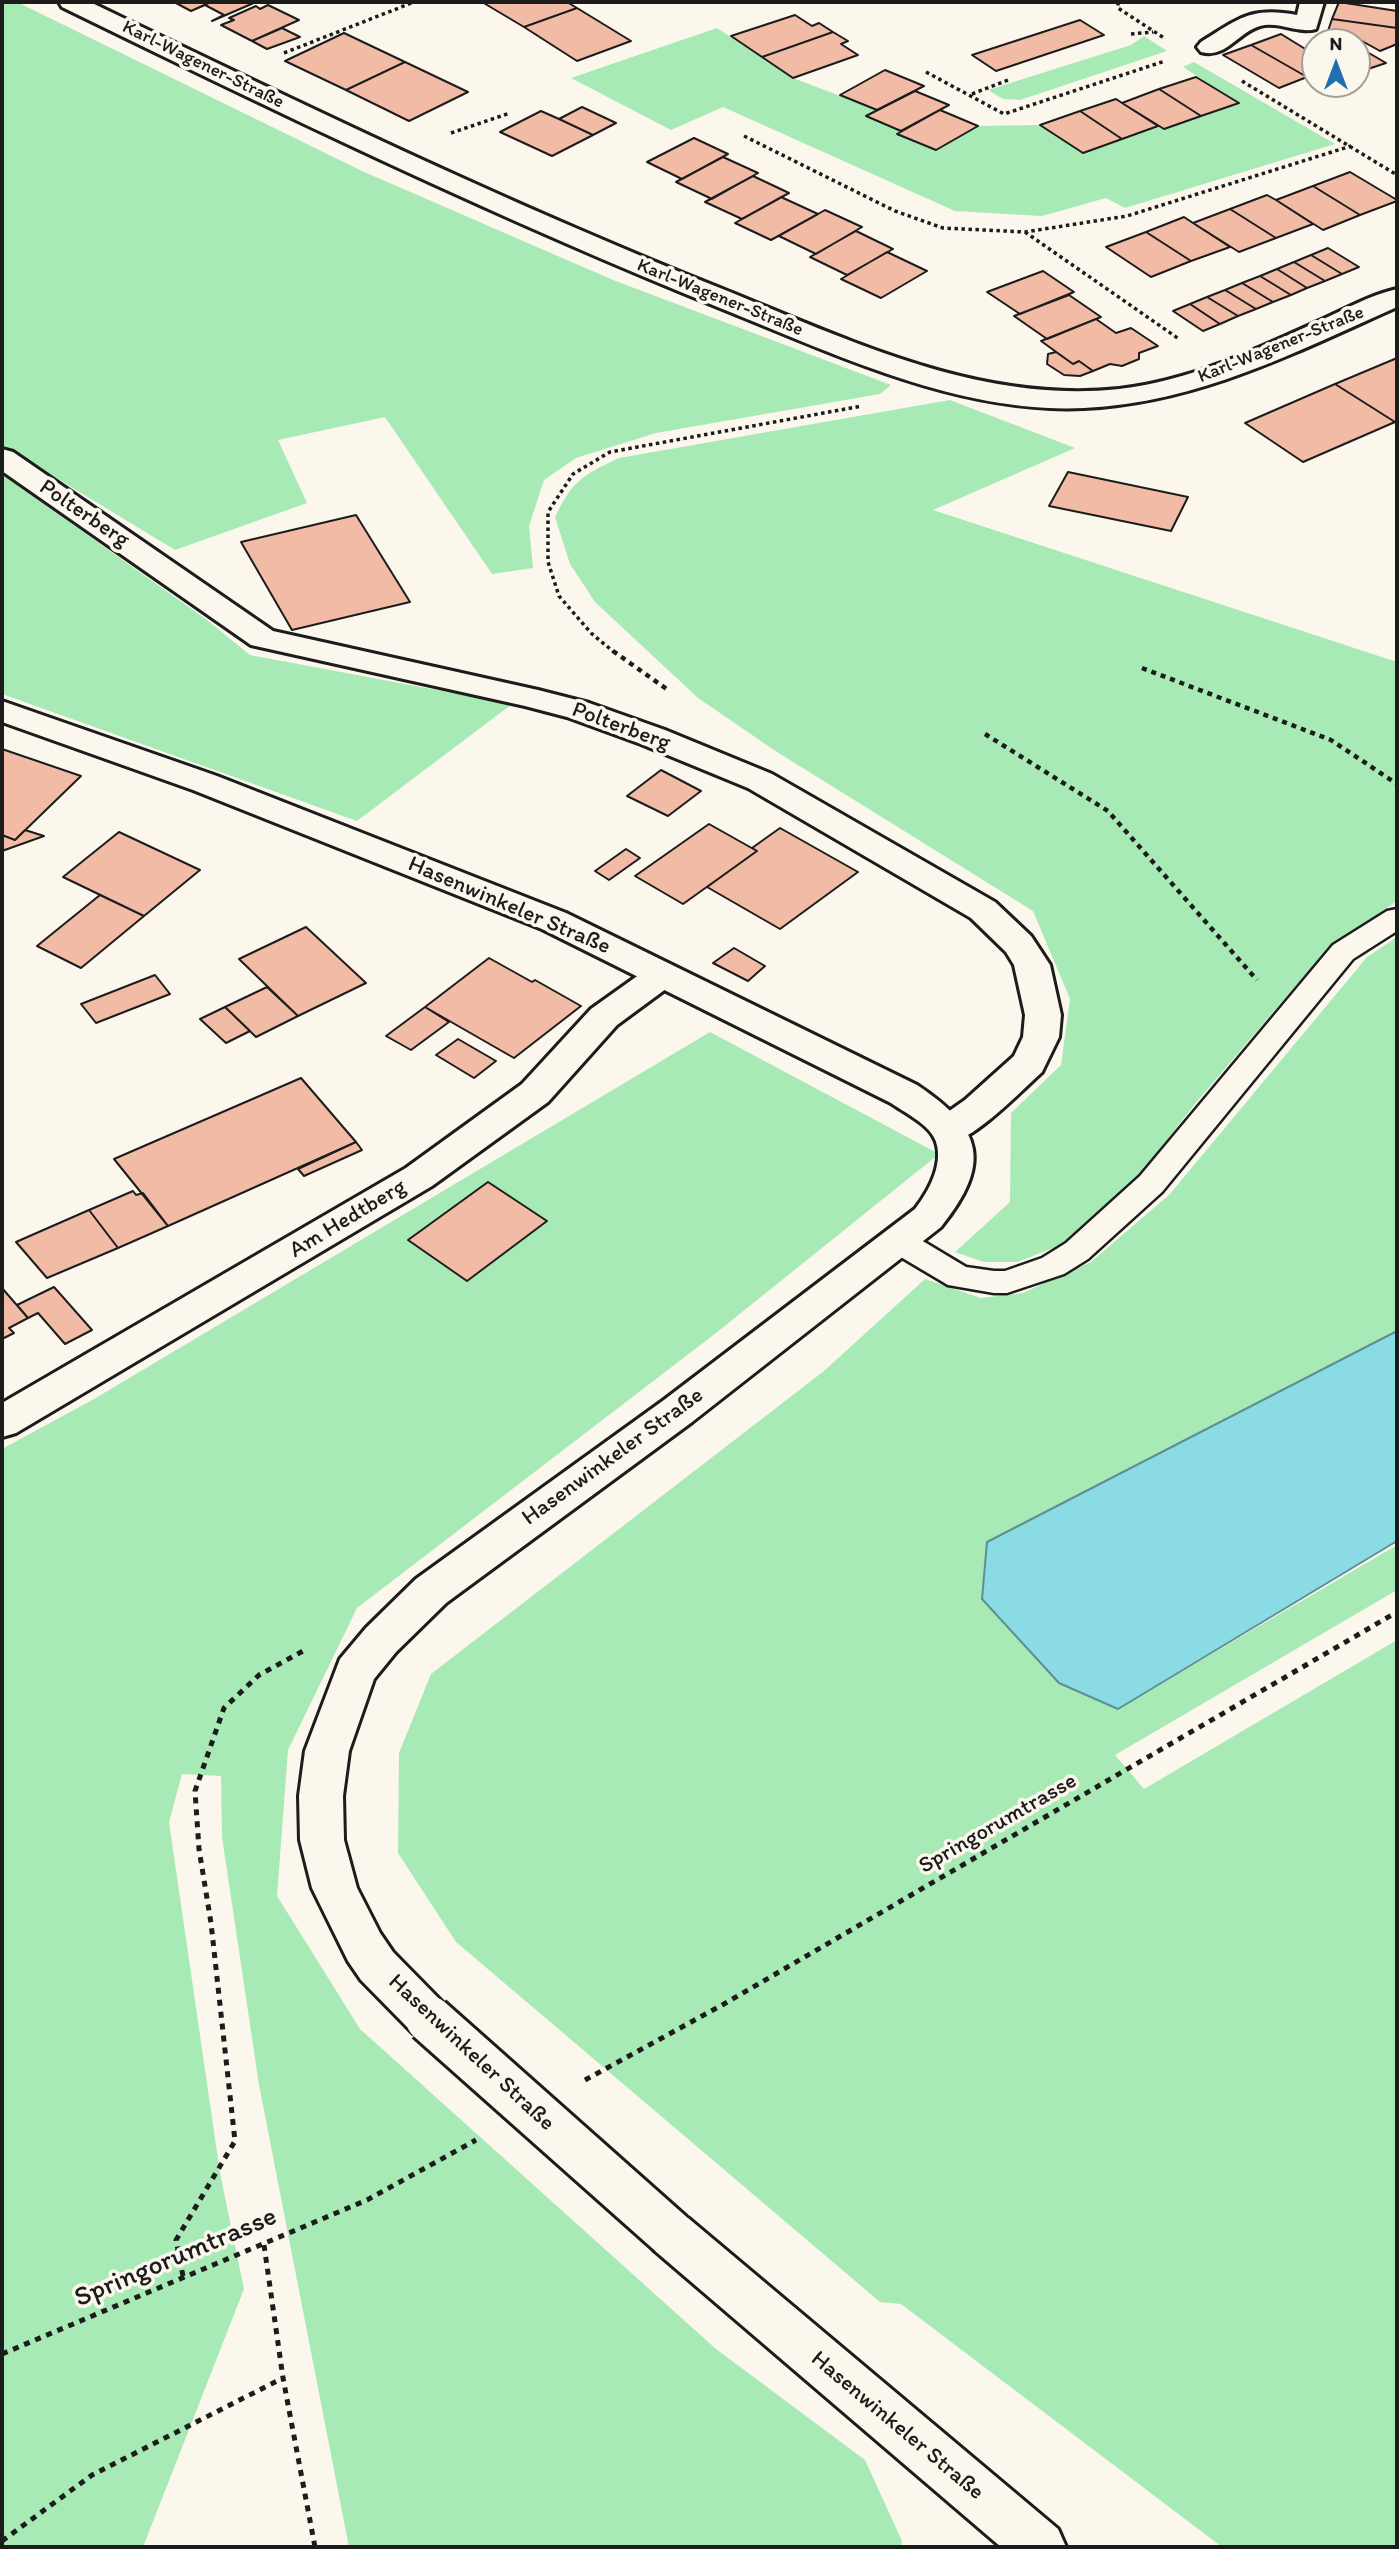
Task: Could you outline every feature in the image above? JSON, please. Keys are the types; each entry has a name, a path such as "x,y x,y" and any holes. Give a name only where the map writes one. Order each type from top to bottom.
{"street":[{"name":"Karl-Wagener-Straße","path":"71,2 535,222 917,376 976,390 1077,400 1141,395 1225,371 1397,297"},
{"path":"1210,47 1235,33 1242,25 1258,18 1307,24 1312,2"},
{"name":"Polterberg","path":"2,458 71,503 262,638 578,710 653,737 760,781 983,910 1013,938 1032,965 1043,1015 1041,1037 1029,1063 978,1109 948,1130"},
{"name":"Hasenwinkeler Straße","path":"2,711 205,783 554,921 904,1094 934,1115 948,1130 954,1142 948,1189 928,1218 678,1411 431,1591 381,1640 355,1671 327,1751 321,1796 322,1840 335,1888 363,1947 377,1966 429,2019 671,2234 1040,2547"},
{"name":"Am Hedtberg","path":"2,1422 419,1177 535,1093 554,1076 604,1017 662,975"}],"lane":[{"path":"900,1242 959,1277 980,1282 1007,1282 1053,1266 1077,1251 1151,1184 1343,952 1397,918"}],"path":[{"path":"225,76 414,2"},
{"path":"1131,34 1153,32"},
{"path":"926,72 1004,114 1155,64"},
{"path":"971,94 1011,79"},
{"path":"1330,132 1397,175"},
{"path":"744,135 895,211 943,228 1025,232 1127,216 1351,146"},
{"path":"1025,232 1225,371"},
{"path":"670,691 635,668 591,633 559,596 548,562 548,512 573,474 610,452 892,400 917,376"},
{"path":"1142,668 1331,740 1397,784"},
{"path":"985,734 1108,811 1225,940 1289,1017"},
{"name":"Springorumtrasse","path":"615,2063 724,2004 1397,1612"},
{"path":"183,2276 176,2239 236,2141 211,1923 199,1849 195,1791 225,1708 260,1675 300,1651 381,1640"},
{"name":"Springorumtrasse","path":"2,2354 367,2200"},
{"path":"264,2245 283,2378 315,2547"},
{"path":"2,2541 92,2475 283,2378"}],"green space":[{"path":"2,2 17,2 362,171 613,280 891,385 880,394 656,433 576,458 544,480 529,526 533,568 492,574 385,417 278,440 307,503 175,550 2,445"},
{"path":"717,28 793,78 877,110 867,117 936,150 978,126 1040,125 1083,153 1158,126 1165,129 1238,103 1183,67 1194,62 1335,144 1125,208 1106,198 1042,216 955,211 723,107 671,130 571,78"},
{"path":"1144,36 1167,51 1020,100 1003,99 988,90 1131,45"},
{"path":"950,400 1075,448 933,510 1397,662 1397,901 1326,950 1194,1105 1132,1185 1069,1242 1017,1262 984,1262 955,1252 1010,1202 1011,1113 1061,1065 1070,999 1033,911 777,752 698,698 595,602 570,564 555,517 580,480 619,458"},
{"path":"2,474 207,620 250,655 512,704 357,821 2,694"},
{"path":"1397,937 1397,1331 987,1542 1118,1709 1397,1545 1397,1590 1115,1755 1144,1789 1397,1640 1397,2547 1222,2547 901,2304 880,2302 456,1942 398,1853 399,1753 431,1674 824,1371 925,1279 981,1298 1023,1293 1091,1262 1170,1194 1367,957"},
{"path":"710,1032 939,1154 716,1333 357,1608 288,1750 277,1896 360,2029 716,2349 865,2460 902,2541 901,2547 349,2547 259,2085 222,1837 221,1776 182,1774 169,1822 220,2173 244,2289 143,2547 2,2547 2,1449 94,1399"}],"water":[{"path":"1397,1331 1397,1541 1118,1709 1059,1683 982,1599 987,1542"}],"building":[{"path":"174,2 211,2 191,11"},
{"path":"211,2 256,2 212,21 224,15 205,5 191,11"},
{"path":"482,2 567,2 577,8 524,27"},
{"path":"1339,2 1397,11 1397,28 1332,19"},
{"path":"268,5 299,20 252,41 221,25 234,20 229,18 256,6 260,9"},
{"path":"577,8 631,41 577,61 524,27"},
{"path":"795,15 812,26 819,23 833,32 762,57 731,36"},
{"path":"1332,19 1397,28 1397,44 1380,51 1371,46 1371,28 1329,28"},
{"path":"1080,20 1104,35 996,71 972,55"},
{"path":"282,28 300,37 267,49 252,41"},
{"path":"833,32 848,41 841,44 858,55 793,78 762,57"},
{"path":"344,33 405,62 346,90 285,61"},
{"path":"1281,34 1301,46 1301,74 1251,45"},
{"path":"1251,45 1301,74 1301,79 1279,88 1223,55"},
{"path":"1371,54 1386,63 1371,68"},
{"path":"405,62 468,92 409,121 346,90"},
{"path":"885,70 924,86 877,110 840,95"},
{"path":"1196,77 1239,103 1201,116 1159,89"},
{"path":"1159,89 1201,116 1164,129 1122,103"},
{"path":"915,91 949,105 901,131 866,116"},
{"path":"1116,99 1158,126 1122,139 1080,111"},
{"path":"582,107 616,123 593,135 559,119"},
{"path":"940,110 978,126 936,150 897,134"},
{"path":"541,111 593,135 552,156 500,132"},
{"path":"1080,111 1122,139 1083,153 1040,125"},
{"path":"694,138 728,154 682,179 647,162"},
{"path":"723,157 758,173 712,199 676,182"},
{"path":"1350,172 1397,201 1360,215 1313,186"},
{"path":"753,176 789,193 742,219 705,202"},
{"path":"1313,186 1360,215 1323,230 1276,200"},
{"path":"1267,195 1313,224 1276,238 1230,209"},
{"path":"781,197 818,214 771,240 735,223"},
{"path":"1230,209 1276,238 1239,252 1193,223"},
{"path":"825,210 862,227 816,254 779,236"},
{"path":"1184,217 1230,247 1191,261 1146,232"},
{"path":"856,231 893,249 847,275 810,257"},
{"path":"1146,232 1191,261 1151,277 1106,247"},
{"path":"1328,248 1359,267 1342,274 1311,255"},
{"path":"887,252 927,271 881,298 841,279"},
{"path":"1311,255 1342,274 1325,281 1294,262"},
{"path":"1294,262 1325,281 1307,288 1277,269"},
{"path":"1277,269 1307,288 1291,295 1260,276"},
{"path":"1043,271 1074,292 1020,314 987,292"},
{"path":"1260,276 1291,295 1273,302 1242,283"},
{"path":"1242,283 1273,302 1256,309 1225,290"},
{"path":"1225,290 1256,309 1238,316 1207,297"},
{"path":"1069,295 1101,317 1047,339 1014,316"},
{"path":"1207,297 1238,316 1220,324 1190,304"},
{"path":"1190,304 1220,324 1203,331 1173,311"},
{"path":"1096,319 1116,333 1131,328 1158,346 1139,353 1139,359 1122,366 1110,364 1093,371 1079,361 1073,364 1041,341"},
{"path":"1056,352 1073,364 1079,361 1093,371 1080,376 1064,375 1047,364 1048,354"},
{"path":"1397,358 1395,422 1335,384"},
{"path":"1335,384 1395,422 1303,462 1245,423"},
{"path":"1068,472 1188,497 1171,531 1049,506"},
{"path":"356,515 410,602 292,630 241,542"},
{"path":"2,749 81,776 15,840 2,835"},
{"path":"661,770 701,791 668,816 627,796"},
{"path":"709,824 757,851 683,904 635,876"},
{"path":"780,828 858,872 780,929 707,887 757,851 752,848"},
{"path":"25,830 44,836 2,851 2,835 15,840"},
{"path":"119,832 200,870 144,916 63,877"},
{"path":"626,849 640,858 609,880 595,871"},
{"path":"100,895 144,916 81,968 37,946"},
{"path":"306,927 366,983 298,1016 239,959"},
{"path":"734,948 765,966 748,981 713,963"},
{"path":"489,958 581,1006 514,1058 425,1007"},
{"path":"155,975 170,994 96,1023 81,1004"},
{"path":"267,987 298,1016 256,1037 225,1007"},
{"path":"225,1007 250,1031 226,1043 200,1019"},
{"path":"425,1007 449,1022 411,1050 386,1036"},
{"path":"458,1039 496,1061 474,1078 436,1055"},
{"path":"301,1078 356,1142 168,1226 114,1159"},
{"path":"356,1142 362,1150 304,1176 298,1169"},
{"path":"488,1182 547,1221 467,1281 408,1240"},
{"path":"133,1191 136,1195 143,1193 168,1226 118,1248 89,1210"},
{"path":"89,1210 118,1248 47,1278 16,1242"},
{"path":"54,1287 92,1330 65,1344 38,1313 28,1318 17,1305"},
{"path":"2,1288 28,1318 9,1328 14,1333 2,1339"}]}
